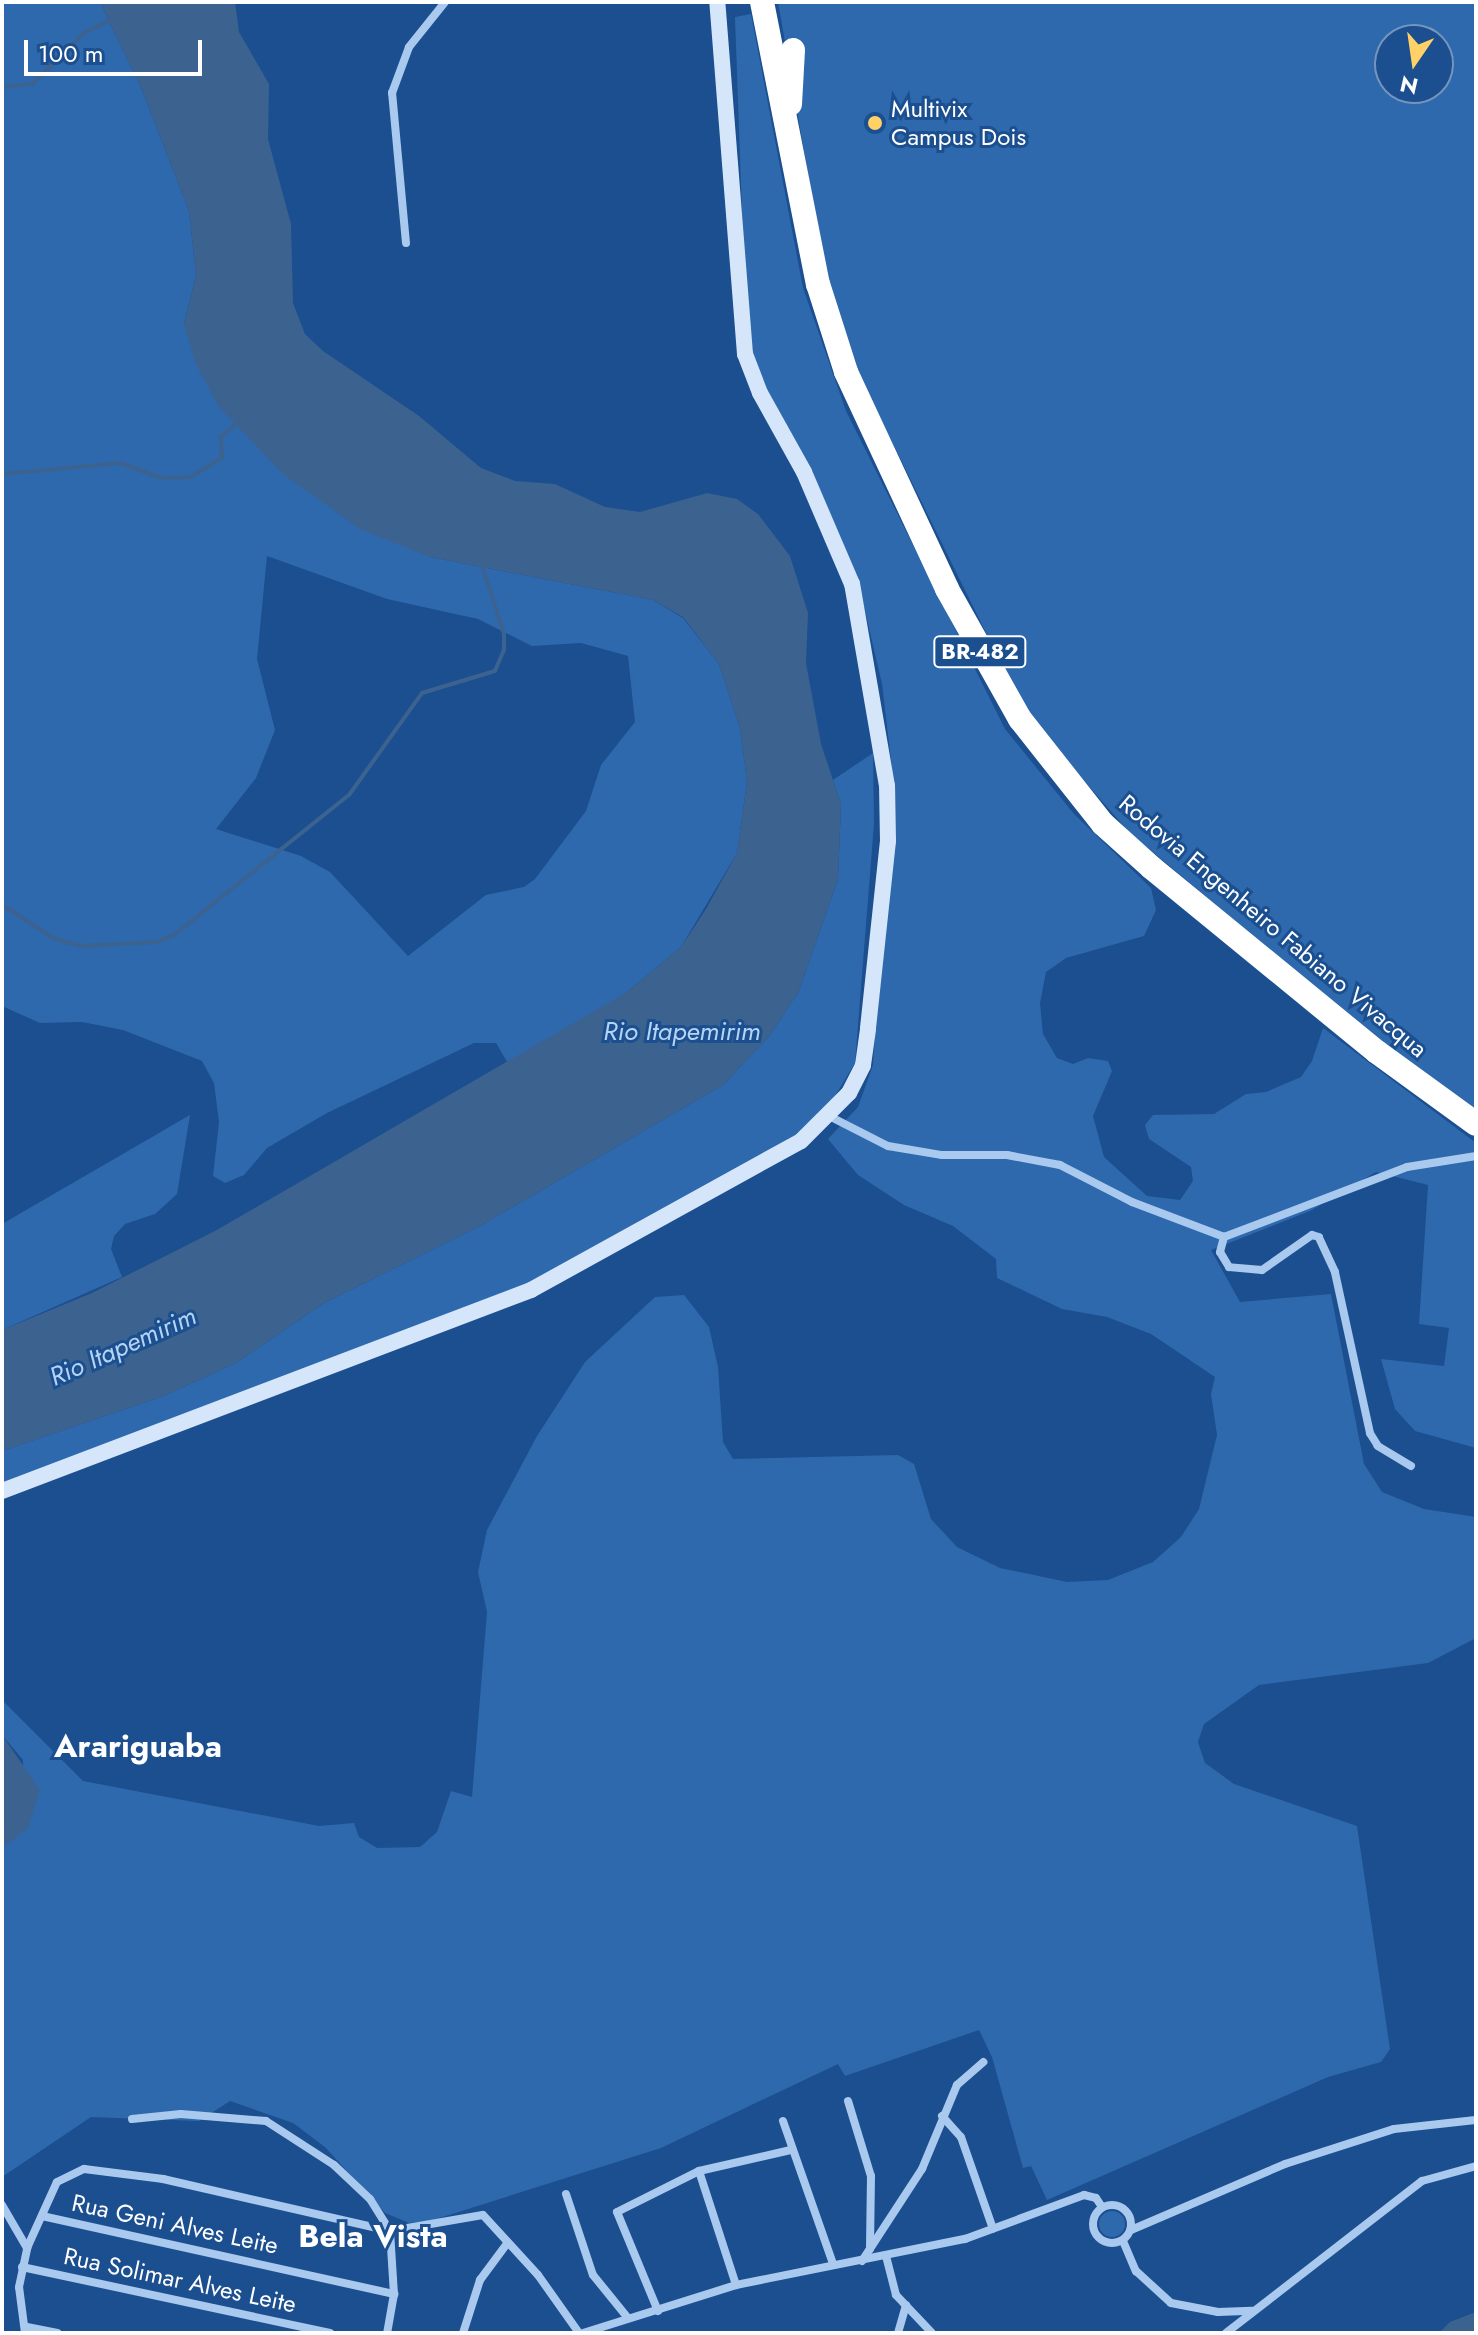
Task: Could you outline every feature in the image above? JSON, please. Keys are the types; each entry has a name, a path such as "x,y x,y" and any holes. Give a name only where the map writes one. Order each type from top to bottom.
{"highway":[{"name":"Rodovia Engenheiro Fabiano Vivacqua","path":"762,2 818,284 846,372 947,589 992,676 1038,746 1103,824 1152,868 1377,1052 1476,1124"},
{"path":"788,138 793,50"}],"street":[{"path":"406,243 392,93 409,47 445,2"},
{"path":"2,1491 531,1290 801,1141 849,1093 863,1065 888,841 887,786 852,584 804,472 760,393 745,354 717,2"},
{"path":"829,1116 888,1146 942,1155 1007,1155 1060,1165 1132,1202 1224,1237 1407,1167 1476,1156"},
{"path":"1224,1237 1220,1252 1224,1259 1244,1271 1262,1270 1312,1235 1319,1237 1335,1272 1370,1433 1378,1446 1411,1466"},
{"path":"862,2261 922,2169 957,2085 983,2062"},
{"path":"848,2101 871,2176 870,2249"},
{"path":"132,2119 181,2114 266,2121 334,2165 370,2199 390,2231 394,2294 387,2333"},
{"path":"942,2116 961,2137 993,2229"},
{"path":"1102,2207 1093,2220 1097,2236 1110,2243 1123,2241 1131,2230 1285,2164 1394,2129 1476,2120"},
{"path":"783,2121 833,2264"},
{"path":"658,2311 617,2212 699,2171 791,2150"},
{"path":"1226,2333 1422,2181 1476,2166"},
{"path":"57,2333 26,2330 19,2298 22,2267 27,2248 57,2182 84,2169 163,2179 390,2231 476,2214 538,2275 581,2333 736,2285 886,2256 993,2229 1084,2195 1096,2198 1102,2207"},
{"path":"699,2171 736,2285"},
{"path":"566,2194 593,2275 628,2318"},
{"path":"2,2205 27,2248"},
{"path":"1102,2207 1123,2208 1131,2230"},
{"name":"Rua Geni Alves Leite","path":"42,2216 394,2294"},
{"path":"1123,2241 1136,2271 1171,2303 1218,2312 1252,2311"},
{"path":"463,2333 480,2280 506,2245"},
{"path":"886,2256 896,2295 932,2333"},
{"name":"Rua Solimar Alves Leite","path":"22,2267 330,2333"},
{"path":"898,2333 906,2305"}],"shaded area":[{"path":"2,2 100,2 142,90 189,211 196,275 184,324 430,557 653,600 683,618 719,664 740,728 747,782 737,853 681,947 627,992 509,1065 496,1043 474,1043 327,1113 267,1148 244,1175 225,1183 213,1176 219,1122 214,1083 202,1061 123,1030 82,1022 40,1023 2,1006","holes":["267,556 387,599 478,619 532,646 581,643 628,656 635,722 601,765 586,811 535,879 524,887 486,895 408,956 330,872 301,856 216,829 256,778 275,730 257,659"]},
{"path":"778,2 1476,2 1476,1113 1389,1050 1130,833 1027,716 858,373 827,282"},
{"path":"751,14 803,288 846,411 1005,729 1074,814 1151,888 1156,910 1144,936 1066,958 1046,972 1040,1003 1043,1034 1057,1058 1073,1064 1088,1058 1108,1061 1112,1071 1093,1116 1104,1157 1147,1196 1180,1200 1193,1181 1191,1167 1149,1139 1145,1125 1153,1115 1214,1114 1246,1094 1266,1092 1301,1077 1312,1061 1323,1028 1476,1143 1476,1448 1415,1431 1395,1409 1381,1359 1444,1366 1449,1328 1419,1324 1428,1185 1376,1172 1310,1211 1211,1250 1240,1302 1331,1294 1364,1464 1382,1492 1424,1509 1476,1517 1476,1638 1428,1663 1259,1685 1204,1724 1198,1742 1205,1763 1234,1784 1357,1826 1390,2049 1381,2062 1328,2077 1047,2200 1031,2166 1023,2168 992,2057 979,2030 845,2076 838,2064 661,2148 430,2221 409,2223 385,2213 325,2147 293,2123 230,2101 199,2121 91,2117 2,2177 2,1848 24,1826 23,1760 2,1735 2,1700 83,1781 319,1826 354,1823 359,1837 377,1848 420,1847 437,1832 451,1791 472,1797 487,1612 478,1572 487,1530 537,1436 585,1362 655,1297 684,1295 709,1327 718,1367 723,1442 733,1459 898,1455 914,1464 931,1519 957,1547 1000,1568 1067,1582 1108,1580 1153,1562 1181,1537 1199,1509 1217,1435 1211,1394 1215,1377 1151,1334 1107,1317 1062,1309 997,1278 996,1259 953,1226 904,1205 858,1175 828,1139 858,1107 873,1065 892,768 882,684 863,602 757,371 746,325 735,17"},
{"path":"873,753 874,824 855,1063 818,1124 532,1282 2,1488 2,1451 164,1396 236,1363 324,1303 480,1226 723,1085 770,1035 799,991 838,879 841,804 833,780"},
{"path":"190,1115 177,1194 155,1214 125,1224 114,1236 111,1249 122,1277 2,1330 2,1224"},
{"path":"1112,2211 1121,2215 1125,2224 1121,2233 1112,2237 1103,2233 1099,2224 1103,2215"}],"water":[{"name":"Rio Itapemirim","path":"100,2 235,2 239,32 269,84 268,139 291,224 293,303 305,334 323,351 419,416 481,468 515,481 555,484 605,507 640,512 707,493 737,499 758,514 790,556 808,613 806,663 821,744 841,804 838,879 799,991 770,1035 723,1085 480,1226 324,1303 236,1363 164,1396 2,1451 2,1330 92,1293 215,1231 627,992 681,947 706,909 737,853 747,782 740,728 719,664 683,617 653,600 430,557 360,529 283,474 218,406 195,362 184,324 196,275 189,211 142,90"},
{"path":"2,1735 40,1790 28,1828 2,1848"},
{"path":"1476,2312 1476,2333 1439,2333 1450,2322"}],"waterway":[{"path":"2,87 32,84 84,33 111,19"},
{"path":"2,474 120,463 162,478 191,477 222,458 221,437 238,422"},
{"path":"2,905 55,939 81,946 157,942 174,935 349,795 422,693 495,671 504,650 504,634 483,568"}],"place":[{"name":"Multivix Campus Dois","path":"875,123"}],"district":[{"name":"Arariguaba","path":"138,1746"},
{"name":"Bela Vista","path":"373,2236"}]}
